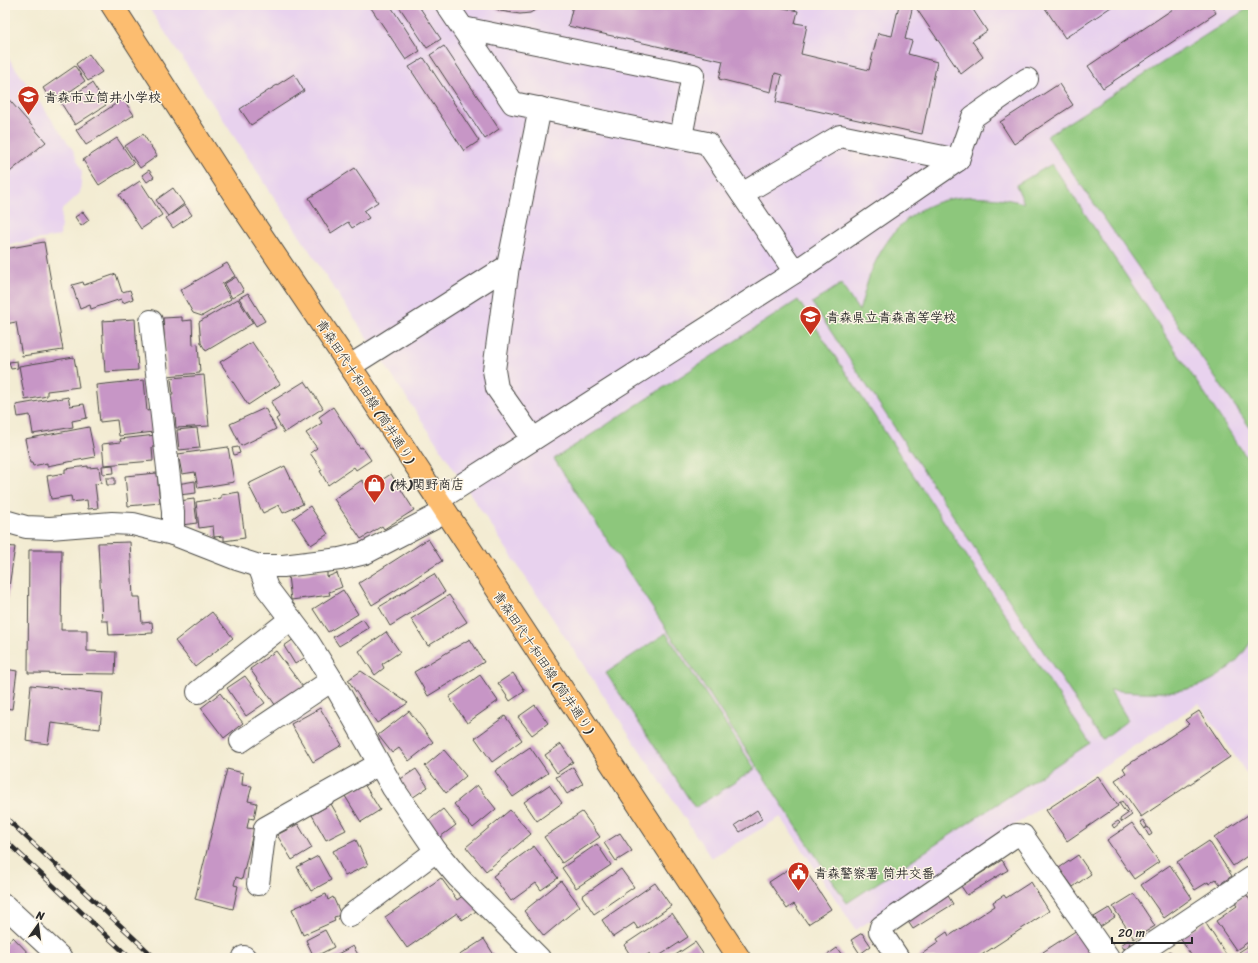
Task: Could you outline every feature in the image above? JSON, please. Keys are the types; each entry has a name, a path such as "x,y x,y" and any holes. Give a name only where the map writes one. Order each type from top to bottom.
{"main road":[{"name":"青森田代十和田線 (筒井通り)","path":"112,5 237,199 350,366 739,958"}],"street":[{"path":"447,5 513,103 707,142 795,272"},
{"path":"463,28 693,75 681,137"},
{"path":"5,521 26,527 50,528 112,523 133,524 173,534 237,560 259,566 289,565 340,559 364,553 441,506 533,439 795,272 958,160 973,117 1027,79"},
{"path":"533,439 497,388 494,370 508,266 540,108"},
{"path":"742,194 840,136 958,160"},
{"path":"350,366 508,266"},
{"path":"151,321 172,512 173,534"},
{"path":"259,566 267,588 291,619 332,680 380,764 436,851 458,877 539,958"},
{"path":"198,692 291,619"},
{"path":"241,741 332,680"},
{"path":"258,884 265,828 380,764"},
{"path":"898,958 880,931 881,926 1016,835 1023,836 1108,958"},
{"path":"350,916 436,851"},
{"path":"1132,958 1253,877"},
{"path":"5,906 61,958"}],"shaded area":[{"name":"青森県立青森高等学校","path":"147,5 1253,5 1253,783 1199,703 856,930 781,817 711,858"},
{"name":"青森市立筒井小学校","path":"5,53 73,150 82,171 80,193 62,210 60,236 5,245"}],"green space":[{"path":"1253,5 1253,432 1047,136"},
{"path":"1052,164 1253,467 1253,638 1240,657 1225,672 1208,682 1191,688 1172,691 1132,692 1110,690 1128,720 1102,740 812,303 841,284 859,311 867,282 874,265 887,242 901,225 918,212 936,203 956,198 1000,198 1024,203 1016,185"},
{"path":"798,300 1090,743 847,903 554,459"},
{"path":"666,633 755,769 695,808 606,673"}],"building":[{"path":"369,5 390,5 420,51 406,60"},
{"path":"398,5 418,5 441,39 427,48"},
{"path":"490,5 544,5 530,13 520,14 500,11"},
{"path":"573,5 712,5 720,7 720,5 770,5 798,11 795,23 807,25 801,54 869,70 878,33 892,36 899,5 913,5 905,39 912,41 908,54 937,62 922,134 776,102 782,75 775,73 771,92 719,79 723,61 568,26"},
{"path":"914,5 970,5 987,31 972,41 983,57 961,74"},
{"path":"1043,5 1114,5 1065,38"},
{"path":"1179,5 1211,5 1216,13 1103,88 1088,66"},
{"path":"444,46 499,129 485,139 430,55"},
{"path":"89,54 102,72 88,81 76,64"},
{"path":"424,58 479,141 464,151 409,67"},
{"path":"75,66 85,81 59,99 56,95 50,99 43,88"},
{"path":"294,74 304,91 251,125 240,109"},
{"path":"92,83 106,105 75,125 61,103"},
{"path":"1059,84 1073,105 1014,144 1000,122"},
{"path":"5,95 46,142 5,176"},
{"path":"123,99 134,115 86,145 76,130"},
{"path":"143,134 157,156 140,168 125,146"},
{"path":"117,138 134,163 99,185 83,160"},
{"path":"355,168 378,202 364,211 369,218 352,228 348,222 331,233 309,198"},
{"path":"149,170 154,177 147,182 142,175"},
{"path":"140,181 162,215 141,229 119,195"},
{"path":"173,188 184,204 168,216 156,200"},
{"path":"185,205 192,215 173,228 166,218"},
{"path":"83,212 89,220 81,226 75,217"},
{"path":"44,242 63,350 22,356 16,322 5,324 5,249"},
{"path":"227,263 235,276 222,284 231,299 202,316 193,313 180,290"},
{"path":"116,274 122,292 130,290 133,299 123,303 121,299 91,309 90,305 80,309 72,285 83,282 84,285"},
{"path":"236,277 244,291 232,298 224,284"},
{"path":"248,293 265,321 256,326 239,298"},
{"path":"238,299 253,323 206,351 201,343 199,322"},
{"path":"182,317 182,321 192,320 193,345 198,344 200,373 167,376 163,318"},
{"path":"135,319 138,370 105,372 102,321"},
{"path":"252,342 280,384 248,405 220,362"},
{"path":"74,357 79,387 47,391 47,396 25,400 19,366"},
{"path":"17,361 18,368 11,369 9,362"},
{"path":"204,375 209,426 176,428 175,414 171,414 169,395 173,395 171,378"},
{"path":"144,380 147,411 152,410 154,432 119,436 117,420 100,422 96,385"},
{"path":"305,381 323,408 284,433 276,419 279,417 271,402"},
{"path":"68,397 70,406 84,404 87,418 72,421 73,427 33,434 30,415 18,417 16,405"},
{"path":"333,407 360,448 362,447 371,460 356,470 354,467 328,485 320,471 322,470 310,453 317,448 306,433 322,423 319,417"},
{"path":"265,408 276,429 241,446 230,424"},
{"path":"89,427 95,457 47,466 47,463 33,466 32,463 30,463 25,439"},
{"path":"197,428 200,448 179,450 177,430"},
{"path":"156,435 158,447 152,447 153,461 104,465 102,444 121,442 120,439"},
{"path":"228,447 234,482 198,488 195,472 182,474 178,454"},
{"path":"238,447 240,453 234,455 232,448"},
{"path":"113,465 114,473 103,474 102,466"},
{"path":"88,466 88,468 99,467 101,483 95,484 98,508 88,509 87,500 72,502 71,496 51,499 47,476 65,473 65,469"},
{"path":"285,466 303,504 283,513 279,505 263,513 248,484"},
{"path":"157,473 160,503 128,506 125,476"},
{"name":"(株)関野商店","path":"391,474 414,510 384,529 382,526 361,539 334,499 362,480 368,489"},
{"path":"106,478 115,478 115,485 107,485"},
{"path":"195,481 196,493 179,495 177,484"},
{"path":"239,492 245,538 224,541 224,536 214,537 213,526 199,528 196,502 221,498 221,495"},
{"path":"194,499 197,523 182,525 179,501"},
{"path":"310,506 328,534 311,545 293,518"},
{"path":"428,539 442,561 372,605 359,583"},
{"path":"130,542 133,597 140,597 142,623 152,622 153,633 109,635 108,621 102,621 98,543"},
{"path":"5,546 15,547 6,607 5,607"},
{"path":"29,550 62,550 61,630 87,630 87,651 116,652 115,674 28,673"},
{"path":"327,571 327,577 337,573 342,587 329,592 330,595 291,600 288,576"},
{"path":"434,574 445,592 390,626 379,607"},
{"path":"343,590 358,614 328,632 313,609"},
{"path":"449,595 467,622 428,646 411,619"},
{"path":"212,612 233,638 195,667 175,641"},
{"path":"363,619 369,628 339,646 333,637"},
{"path":"386,632 400,652 382,664 384,668 375,675 359,651"},
{"path":"294,639 306,657 295,664 284,646"},
{"path":"470,639 484,662 428,696 414,672"},
{"path":"276,651 303,687 276,706 250,669"},
{"path":"5,669 17,671 12,709 5,708"},
{"path":"361,671 408,703 377,723 348,680"},
{"path":"513,673 525,691 510,701 498,683"},
{"path":"480,675 498,701 467,723 449,697"},
{"path":"245,676 265,703 246,716 227,688"},
{"path":"31,685 103,693 100,729 51,723 48,744 26,741"},
{"path":"220,693 243,723 224,738 201,708"},
{"path":"535,705 548,723 532,735 518,717"},
{"path":"320,708 342,745 313,762 291,724"},
{"path":"409,711 433,742 409,761 399,748 392,753 378,735"},
{"path":"1199,711 1230,757 1141,817 1115,780 1126,773 1123,768 1189,724 1185,720"},
{"path":"505,716 522,740 492,762 475,738"},
{"path":"561,744 573,762 557,773 545,755"},
{"path":"530,747 548,773 513,797 495,771"},
{"path":"444,750 466,776 446,793 425,766"},
{"path":"573,767 583,784 567,794 556,777"},
{"path":"227,769 243,773 242,785 252,786 248,801 257,803 254,819 249,818 247,828 254,829 242,879 236,877 234,885 238,886 233,909 195,899"},
{"path":"416,769 428,787 412,798 399,780"},
{"path":"1098,776 1118,806 1067,841 1046,810"},
{"path":"364,784 380,810 361,822 345,796"},
{"path":"477,785 496,809 473,828 454,804"},
{"path":"549,785 562,803 537,821 524,802"},
{"path":"1122,801 1128,811 1126,813 1119,803"},
{"path":"331,804 346,830 326,840 312,815"},
{"path":"443,809 456,825 440,837 428,821"},
{"path":"510,810 531,834 486,871 466,847"},
{"path":"757,810 762,819 740,832 735,825"},
{"path":"582,812 600,837 562,863 544,837"},
{"path":"1130,812 1132,815 1122,822 1120,819"},
{"path":"1248,815 1253,822 1253,852 1233,866 1214,838"},
{"path":"1143,820 1147,826 1145,829 1140,822"},
{"path":"1118,821 1120,823 1114,828 1112,825"},
{"path":"1132,823 1159,862 1134,879 1107,840"},
{"path":"298,824 312,848 292,860 277,835"},
{"path":"1148,827 1152,834 1149,836 1145,829"},
{"path":"620,833 632,851 616,861 604,843"},
{"path":"356,840 368,865 345,876 333,851"},
{"path":"1209,841 1232,876 1220,884 1216,879 1195,890 1177,862"},
{"path":"597,844 611,865 576,888 562,868"},
{"path":"534,846 558,878 541,890 536,883 511,901 493,876"},
{"path":"1078,855 1091,874 1073,887 1059,868"},
{"path":"318,856 331,880 311,891 297,867"},
{"path":"1002,860 1008,870 967,895 961,886"},
{"name":"青森警察署 筒井交番","path":"800,862 831,909 808,924 794,904 787,909 769,882"},
{"path":"1170,865 1192,898 1164,918 1141,885"},
{"path":"621,869 634,887 594,914 582,896"},
{"path":"441,878 457,900 467,893 478,910 462,920 457,913 407,948 385,917"},
{"path":"561,881 580,906 544,936 524,911"},
{"path":"1031,882 1049,911 977,958 916,958 939,942 937,939 947,932 949,936 995,906 993,902 1004,895 1006,898"},
{"path":"655,883 671,906 638,929 634,923 613,937 602,920"},
{"path":"326,894 328,900 333,897 341,915 334,917 335,921 303,935 292,909"},
{"path":"947,894 953,904 913,929 907,920"},
{"path":"1134,894 1155,926 1134,939 1113,907"},
{"path":"1246,894 1253,905 1253,939 1236,950 1216,921 1237,906 1234,902"},
{"path":"1109,908 1115,917 1100,927 1094,917"},
{"path":"672,913 688,937 656,958 653,958 650,953 642,958 632,958 624,945"},
{"path":"1205,922 1227,956 1224,958 1193,958 1180,938"},
{"path":"325,930 334,947 314,957 306,940"},
{"path":"1077,930 1095,957 1047,958 1043,952"},
{"path":"862,933 871,946 860,954 851,940"},
{"path":"13,937 33,958 5,958 5,944"},
{"path":"484,939 496,958 455,958"},
{"path":"1128,940 1131,944 1124,949 1121,945"},
{"path":"695,942 706,958 671,958"},
{"path":"1253,943 1253,958 1243,958 1239,952"},
{"path":"353,946 360,958 330,958"},
{"path":"837,948 844,958 823,958"},
{"path":"1170,951 1175,958 1160,958"},
{"path":"1042,953 1045,958 1034,958"}],"railway":[{"path":"5,817 155,958"},
{"path":"5,840 130,958"}],"place":[{"name":"青森市立筒井小学校","path":"28,116"},
{"name":"青森県立青森高等学校","path":"810,336"},
{"name":"(株)関野商店","path":"374,504"},
{"name":"青森警察署 筒井交番","path":"798,892"}]}
